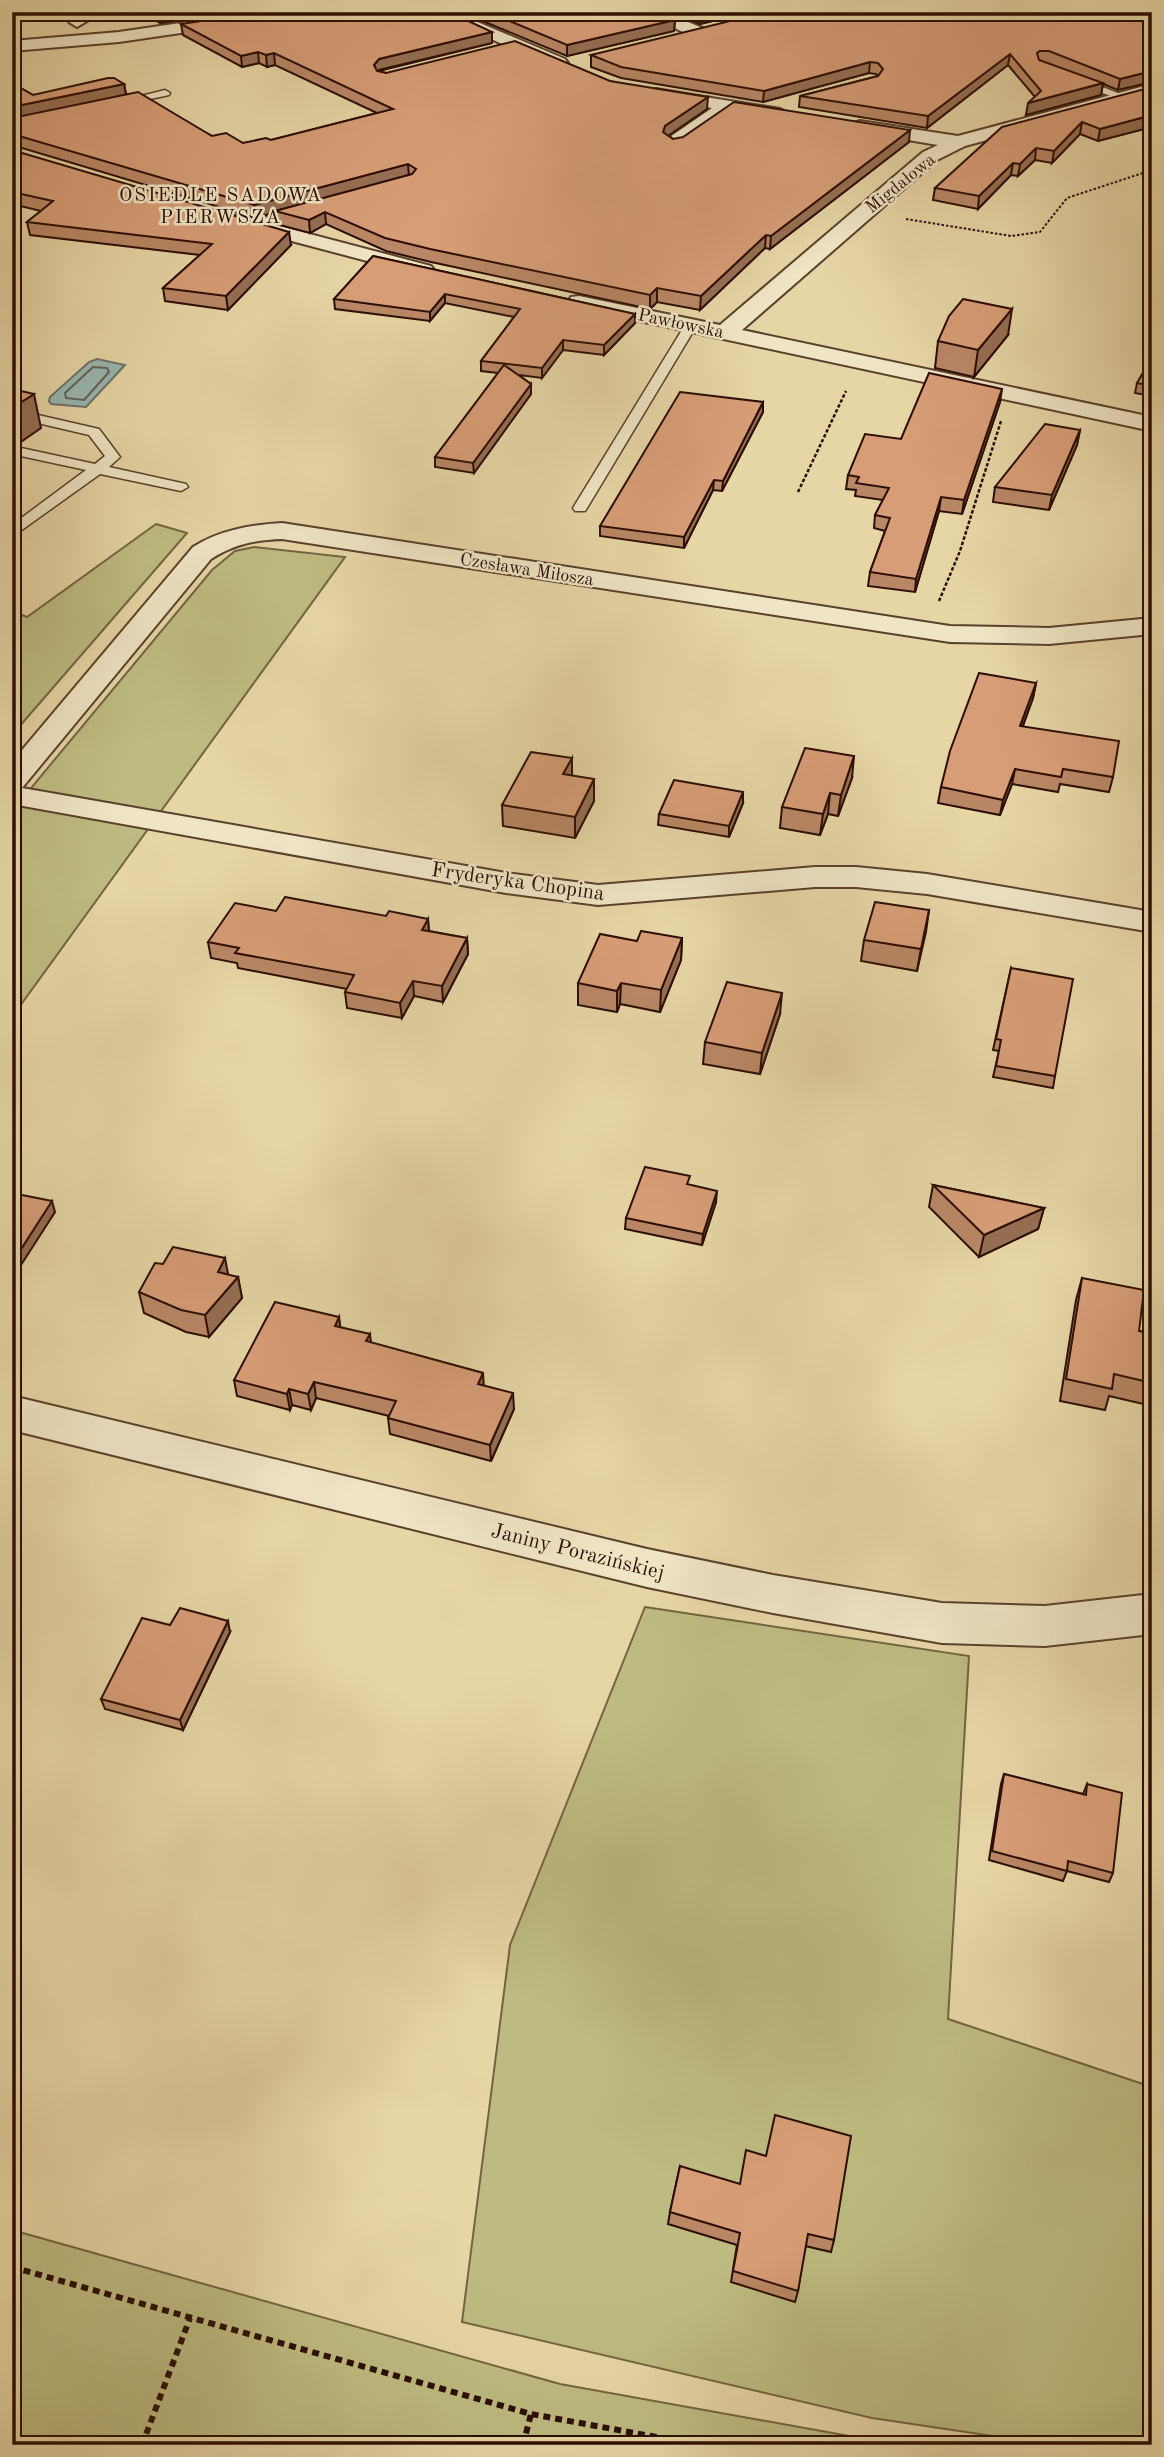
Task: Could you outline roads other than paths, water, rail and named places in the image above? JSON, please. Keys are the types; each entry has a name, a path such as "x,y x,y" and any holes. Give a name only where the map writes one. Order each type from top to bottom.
{"street":[{"path":"12,46 144,34 290,12"},
{"path":"439,12 572,66"},
{"path":"650,12 705,31 672,39"},
{"path":"489,51 515,45"},
{"name":"Migdałowa","path":"725,332 930,156 958,142 1152,89"},
{"path":"640,92 755,111 794,109"},
{"path":"674,143 728,106"},
{"path":"847,125 958,142"},
{"path":"222,216 443,274"},
{"name":"Pawłowska","path":"560,298 1152,424"},
{"name":"Czesława Miłosza","path":"12,781 202,553 231,536 282,531 927,631 1049,636 1152,626"},
{"name":"Fryderyka Chopina","path":"12,795 506,883 598,895 815,877 856,877 927,884 1152,922"},
{"name":"Janiny Porazińskiej","path":"12,1413 660,1571 773,1594 942,1623 1045,1626 1152,1614"}],"lane":[{"path":"1066,76 1123,97"},
{"path":"102,106 165,93"},
{"path":"248,224 316,208"},
{"path":"580,508 691,326"},
{"path":"12,413 94,432 113,457 12,532"},
{"path":"21,452 181,486"}],"water":[{"path":"97,359 125,365 86,407 51,404 50,397 89,362"}],"district":[{"name":"OSIEDLE SADOWA PIERWSZA","path":"221,205"}]}
